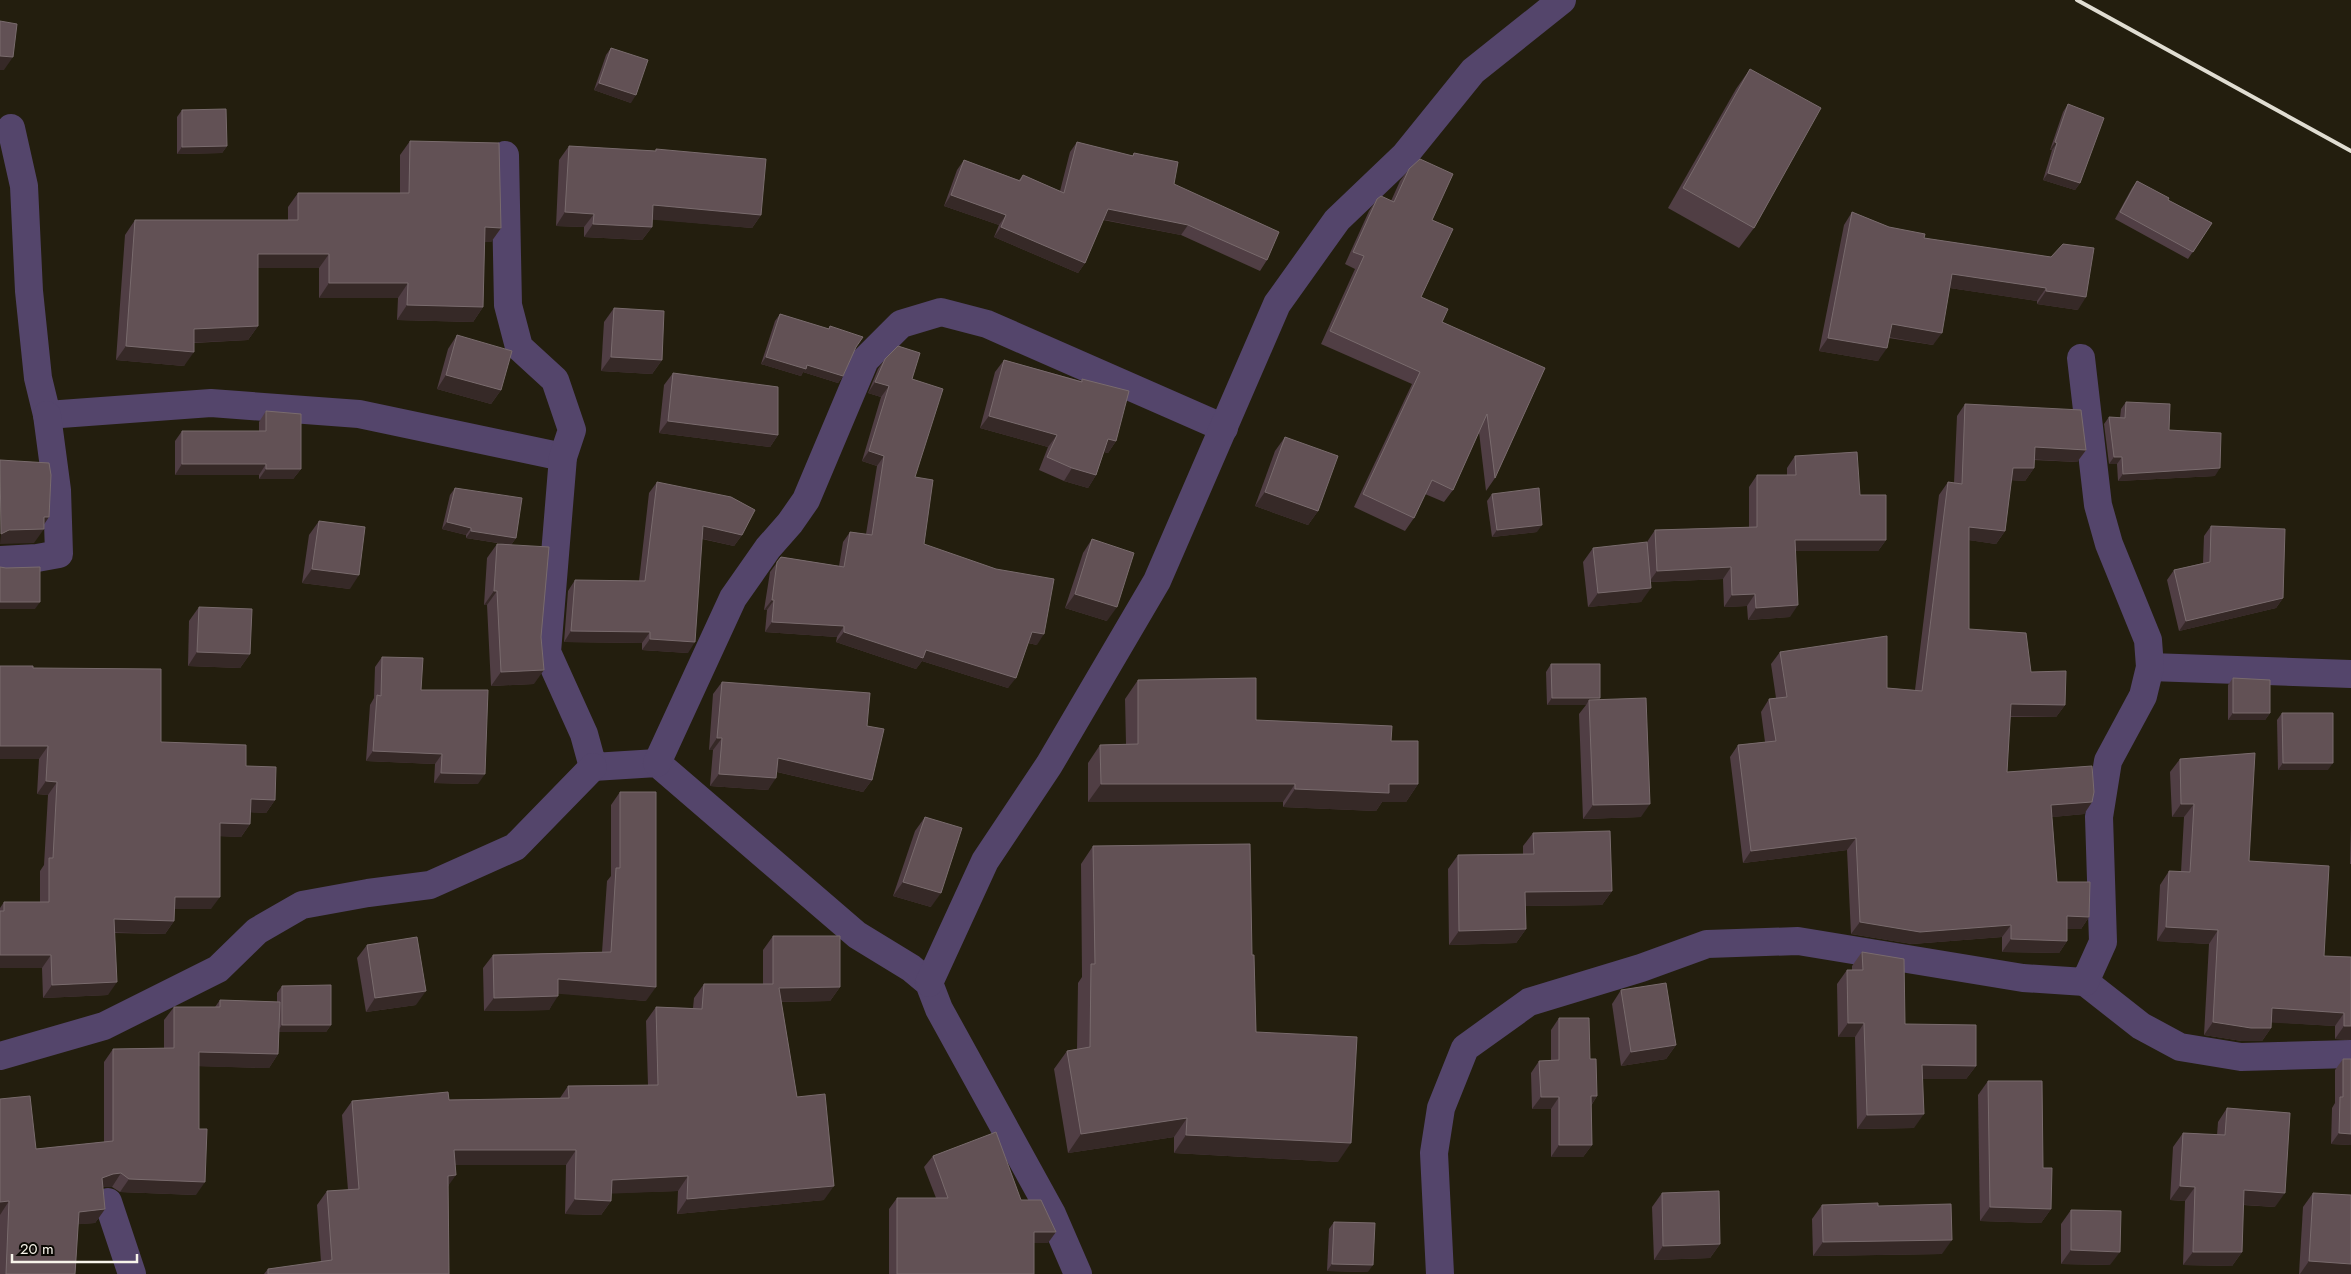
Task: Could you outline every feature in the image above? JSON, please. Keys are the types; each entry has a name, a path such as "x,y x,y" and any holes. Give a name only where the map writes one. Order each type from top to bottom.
{"street":[{"path":"929,983 985,861 1049,765 1157,581 1277,304 1338,220 1404,155 1473,71 1562,0"},
{"path":"0,560 37,558 59,554 57,490 47,415 38,378 30,291 24,186 11,128"},
{"path":"505,155 508,305 519,347 555,380 572,430 563,457 547,652 584,734 593,767"},
{"path":"657,763 734,598 768,548 790,523 806,500 865,360 901,324 941,312 987,324 1224,428"},
{"path":"2081,358 2098,505 2108,544 2148,640 2150,667 2143,696 2108,761 2099,818 2103,942 2085,982"},
{"path":"47,415 211,403 359,414 563,457"},
{"path":"2150,667 2351,674"},
{"path":"0,1056 104,1026 218,969 257,931 302,905 368,893 430,885 515,847 593,767 657,763 857,935 911,968 929,983 939,1009 1052,1214 1078,1274"},
{"path":"1440,1274 1434,1154 1441,1108 1465,1048 1529,1002 1641,968 1707,944 1798,940 2023,978 2085,982 2142,1026 2180,1047 2241,1057 2351,1054"},
{"path":"108,1202 132,1274"}],"building":[{"path":"0,21 17,24 13,57 0,56"},
{"path":"611,48 648,60 636,95 599,83"},
{"path":"1750,69 1821,108 1754,228 1683,188"},
{"path":"2068,104 2104,118 2080,183 2048,173 2057,143 2055,142"},
{"path":"226,109 227,146 182,147 182,110"},
{"path":"410,141 499,143 501,228 485,227 483,307 407,305 408,283 329,283 329,254 258,254 258,326 194,329 194,352 126,346 135,220 298,220 298,193 409,193"},
{"path":"1077,142 1133,156 1134,153 1178,162 1174,184 1279,232 1267,260 1188,225 1108,209 1085,263 1001,227 1006,215 951,195 964,160 1020,181 1023,175 1064,193"},
{"path":"569,146 656,151 656,149 766,159 761,215 653,205 652,227 593,224 594,214 565,212"},
{"path":"1420,159 1453,174 1432,220 1453,229 1421,297 1448,309 1442,322 1545,368 1495,478 1487,414 1453,490 1432,480 1414,518 1363,494 1420,372 1330,331 1364,256 1353,252 1377,199 1381,196 1394,202 1409,169"},
{"path":"2137,181 2212,223 2193,252 2120,212"},
{"path":"1852,212 1889,227 1925,234 1924,238 2051,257 2063,244 2094,248 2086,297 2046,291 2046,288 1952,274 1942,333 1892,324 1887,348 1828,338"},
{"path":"614,308 664,311 662,360 611,357"},
{"path":"780,314 829,329 830,326 863,337 856,347 843,376 807,365 806,369 766,357"},
{"path":"457,335 512,351 501,390 446,375"},
{"path":"898,346 920,353 912,379 943,389 915,477 933,480 924,544 996,569 1054,579 1044,634 1032,632 1016,678 926,650 923,658 844,632 844,626 772,622 774,600 772,600 777,562 781,557 844,567 850,532 872,535 884,456 869,451 889,386 875,382 885,359"},
{"path":"1004,360 1082,382 1082,379 1129,391 1116,441 1108,439 1096,475 1072,468 1047,457 1057,435 989,416"},
{"path":"673,373 778,387 778,435 668,421"},
{"path":"2126,402 2170,404 2169,430 2221,433 2220,468 2123,474 2122,457 2114,457 2109,417 2125,418"},
{"path":"1965,404 2081,410 2086,450 2035,447 2034,468 2013,468 2005,531 1969,527 1969,629 2026,633 2031,672 2066,671 2065,705 2011,704 2007,772 2092,766 2094,792 2092,802 2051,805 2057,882 2090,882 2089,917 2067,916 2067,941 2011,939 2011,925 1920,932 1860,922 1856,838 1751,851 1738,745 1776,741 1769,699 1787,697 1780,652 1887,636 1887,688 1922,691 1948,482 1962,484"},
{"path":"266,411 301,414 301,469 266,469 266,464 182,464 182,431 266,431"},
{"path":"1285,437 1338,456 1318,511 1265,492"},
{"path":"1857,452 1860,495 1886,495 1886,540 1795,540 1798,605 1756,608 1755,594 1732,595 1731,567 1657,571 1655,530 1757,527 1757,475 1796,475 1795,456"},
{"path":"0,460 49,463 51,475 49,517 44,517 44,529 9,530 1,534"},
{"path":"657,482 731,497 755,510 742,535 703,526 695,642 650,639 650,632 571,631 575,580 645,581"},
{"path":"455,488 522,498 516,538 471,531 471,528 447,522"},
{"path":"1539,488 1542,525 1497,530 1492,494"},
{"path":"319,521 365,527 359,575 312,569"},
{"path":"2211,526 2285,529 2283,598 2186,621 2174,570 2210,562"},
{"path":"1092,539 1134,553 1117,607 1075,594"},
{"path":"1647,542 1651,588 1598,593 1593,548"},
{"path":"497,544 549,547 541,637 544,670 501,672 497,591 494,591"},
{"path":"0,567 40,567 40,602 0,602"},
{"path":"199,607 252,609 250,654 197,652"},
{"path":"382,657 423,658 421,690 488,690 485,774 441,773 442,754 373,751 377,695 381,696"},
{"path":"1551,664 1600,664 1600,698 1552,698"},
{"path":"0,666 161,669 161,742 246,745 246,766 276,767 275,800 251,799 250,824 220,823 220,897 175,897 174,921 114,919 117,982 52,985 51,955 0,955 0,911 4,911 4,902 49,902 49,858 53,858 57,782 46,781 48,746 0,746"},
{"path":"1256,678 1256,720 1392,726 1391,741 1418,741 1418,784 1389,784 1389,793 1295,789 1295,784 1101,784 1100,745 1138,744 1138,680"},
{"path":"2233,678 2270,680 2270,713 2233,713"},
{"path":"722,682 870,693 867,726 884,729 872,780 778,758 776,778 719,774 722,738 717,738"},
{"path":"1646,698 1650,804 1593,805 1589,700"},
{"path":"2282,713 2333,713 2333,763 2283,763"},
{"path":"2255,753 2249,861 2329,866 2324,956 2351,957 2351,1026 2344,1026 2344,1013 2272,1008 2271,1028 2251,1028 2213,1022 2218,930 2166,927 2169,871 2190,872 2194,804 2181,804 2180,759"},
{"path":"620,792 656,792 656,987 558,979 558,996 494,998 493,955 611,952 616,868 620,868"},
{"path":"925,817 962,828 941,893 903,882"},
{"path":"1610,831 1612,891 1525,892 1526,929 1459,931 1458,855 1534,854 1533,833"},
{"path":"1250,844 1252,955 1254,955 1256,1032 1357,1037 1351,1143 1186,1135 1187,1118 1081,1134 1067,1051 1090,1047 1091,964 1095,964 1093,846"},
{"path":"773,936 840,936 840,987 779,988 797,1097 825,1094 834,1186 687,1199 688,1176 612,1180 611,1201 575,1199 576,1150 454,1150 456,1175 448,1176 449,1274 268,1274 268,1269 332,1260 327,1191 359,1189 352,1101 448,1092 449,1100 569,1098 568,1086 658,1085 656,1007 702,1009 704,984 773,984"},
{"path":"417,937 426,991 375,998 367,945"},
{"path":"1862,952 1904,959 1905,1024 1976,1025 1976,1066 1922,1065 1924,1114 1867,1115 1864,1023 1848,1023 1847,970 1863,970"},
{"path":"1666,983 1676,1045 1631,1052 1621,990"},
{"path":"331,985 331,1025 282,1025 282,986"},
{"path":"220,1000 280,1002 278,1054 199,1052 199,1129 207,1129 205,1182 129,1179 121,1173 102,1178 105,1209 79,1212 75,1274 6,1274 9,1201 0,1202 0,1099 30,1096 36,1149 113,1141 113,1049 174,1048 174,1007 220,1007"},
{"path":"1559,1018 1589,1018 1590,1059 1596,1059 1597,1096 1591,1096 1592,1145 1559,1145 1559,1097 1541,1097 1539,1061 1559,1060"},
{"path":"2343,1059 2351,1059 2351,1134 2339,1133 2340,1097 2343,1097"},
{"path":"1988,1081 2042,1081 2043,1168 2052,1168 2051,1209 1990,1207"},
{"path":"2227,1108 2290,1113 2285,1193 2244,1190 2242,1252 2193,1252 2195,1187 2180,1186 2183,1133 2225,1135"},
{"path":"996,1132 1021,1200 1041,1200 1056,1232 1034,1232 1034,1274 897,1274 897,1198 948,1198 933,1156"},
{"path":"1719,1191 1720,1244 1663,1246 1662,1193"},
{"path":"2313,1193 2351,1195 2351,1264 2309,1261"},
{"path":"1878,1203 1878,1206 1951,1204 1952,1240 1823,1242 1822,1205"},
{"path":"2071,1210 2121,1211 2120,1252 2071,1250"},
{"path":"1334,1222 1375,1223 1373,1265 1332,1264"}],"railway":[{"path":"2077,0 2351,151"}]}
